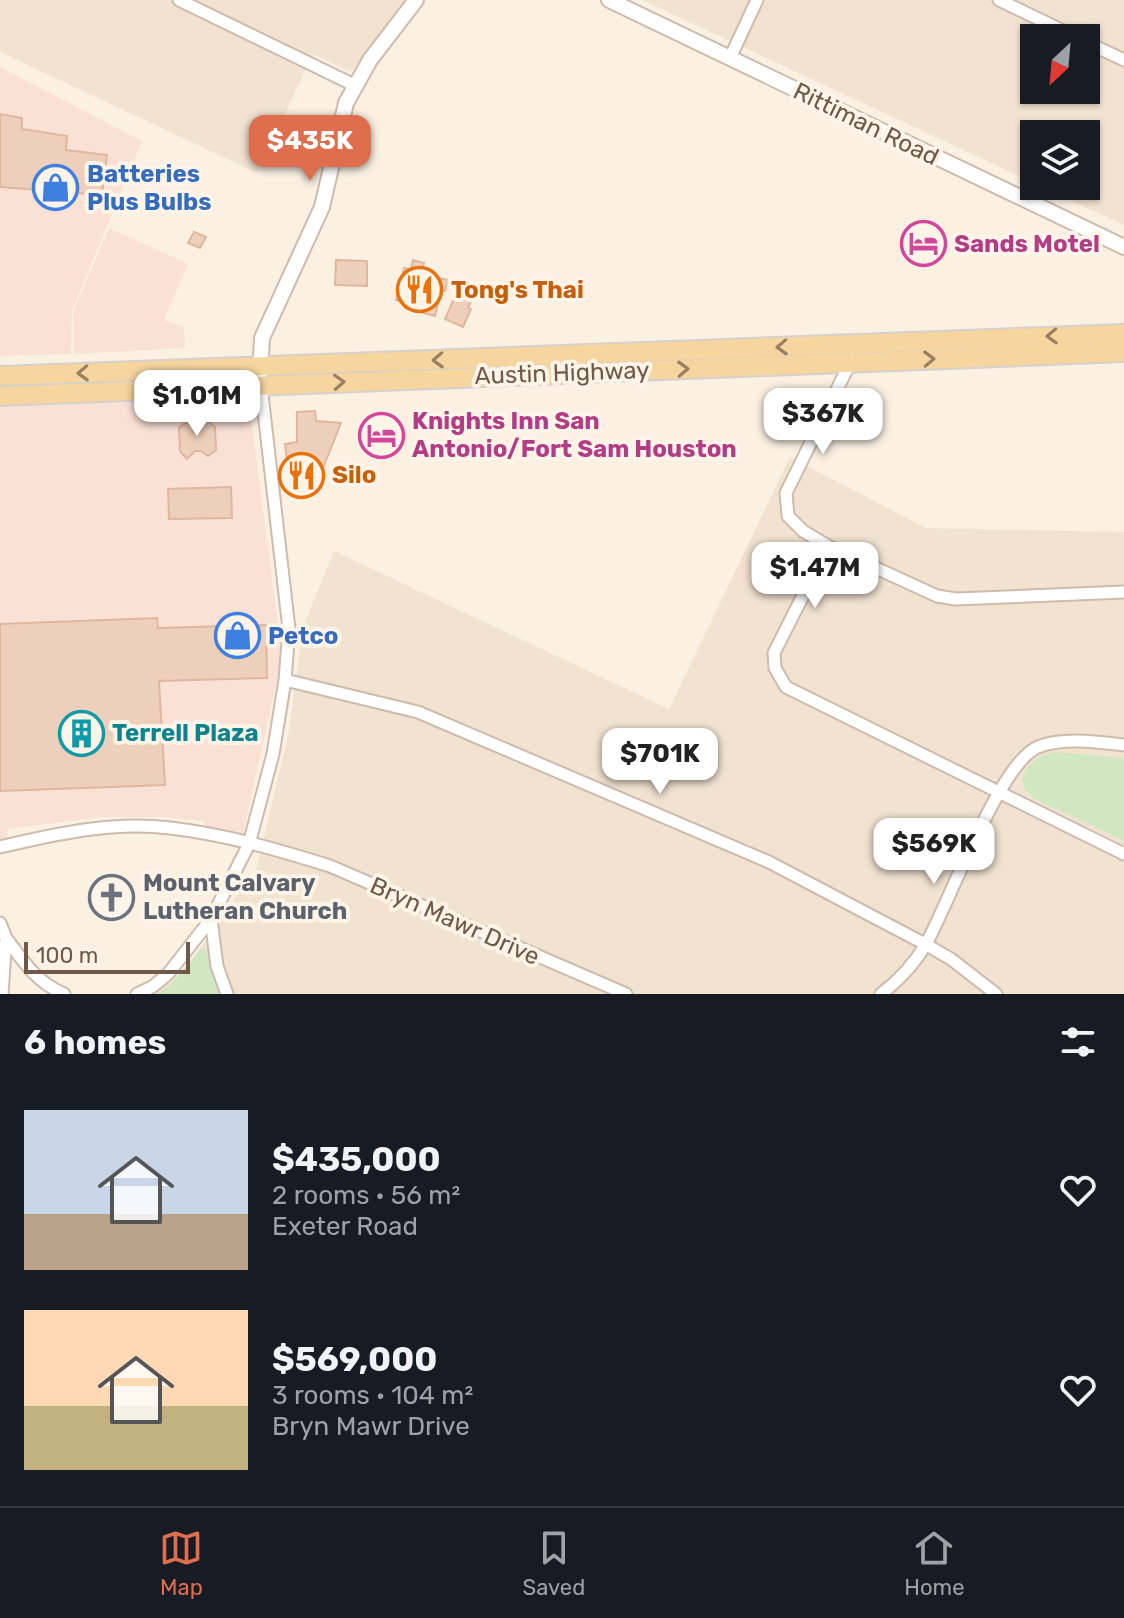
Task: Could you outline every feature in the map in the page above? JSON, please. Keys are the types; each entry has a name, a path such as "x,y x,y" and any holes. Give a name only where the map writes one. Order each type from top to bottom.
{"main road":[{"name":"Austin Highway","path":"0,376 1124,334"},
{"name":"Austin Highway","path":"0,396 1124,352"}],"street":[{"path":"179,0 354,85"},
{"path":"137,994 170,973 211,919 249,844 273,754 285,680 289,629 259,366 262,338 322,207 346,103 354,85 416,0"},
{"name":"Rittiman Road","path":"609,0 1124,247"},
{"path":"730,58 757,0"},
{"path":"999,0 1049,24"},
{"path":"1100,49 1124,60"},
{"path":"860,344 786,493 788,516 803,531 828,546 937,596 956,599 1124,592"},
{"path":"828,546 774,653 775,668 786,687 1124,854"},
{"path":"285,680 418,712 769,862 951,959 996,994"},
{"path":"881,994 903,973 925,944 1000,791 1025,754 1039,746 1073,742 1124,745"},
{"name":"Bryn Mawr Drive","path":"0,847 56,833 149,827 170,828 249,844 330,866 626,994"},
{"path":"211,919 217,966 227,994"},
{"path":"0,923 6,938 32,974 64,994"},
{"path":"2,994 6,938"}],"shaded area":[{"path":"0,0 406,0 351,72 313,54 257,173 0,52"},
{"path":"642,0 1124,0 1124,225 1070,200 1100,200 1100,120 1020,120 1020,176"},
{"path":"0,67 142,141 72,311 71,354 0,356"},
{"path":"109,228 188,264 164,320 184,327 185,348 74,354 73,312"},
{"path":"242,398 249,403 279,631 280,667 243,834 205,826 203,821 101,817 8,829 7,840 0,841 0,407"},
{"path":"790,457 926,528 1124,532 1124,994 147,994 180,977 257,867 289,731 303,627 334,551 669,709"}],"green space":[{"path":"1056,752 1124,758 1124,841 1035,799 1025,790 1022,777 1029,767 1040,757"},
{"path":"201,949 206,949 221,994 157,994 169,986"}],"building":[{"path":"0,114 22,118 22,129 67,136 66,150 107,155 102,195 0,187"},
{"path":"194,232 206,237 200,248 188,243"},
{"path":"336,260 367,261 367,286 335,285"},
{"path":"413,260 424,263 421,274 448,280 445,291 441,290 435,316 405,308 406,303 396,300 404,268 411,269"},
{"path":"456,294 471,301 463,327 445,319"},
{"path":"315,411 316,421 341,423 316,486 310,489 304,479 289,480 285,444 297,442 297,412"},
{"path":"208,421 215,427 216,450 208,456 195,451 187,459 180,451 179,428 185,423"},
{"path":"231,487 232,518 169,519 168,489"},
{"name":"Terrell Plaza","path":"157,618 158,628 266,625 267,678 159,681 165,785 0,791 0,624"}],"place":[{"name":"Batteries Plus Bulbs","path":"56,188"},
{"name":"Sands Motel","path":"923,244"},
{"name":"Tong's Thai","path":"420,290"},
{"name":"Knights Inn San Antonio/Fort Sam Houston","path":"381,435"},
{"name":"Silo","path":"301,475"},
{"name":"Petco","path":"237,636"},
{"name":"Terrell Plaza","path":"81,733"},
{"name":"Mount Calvary Lutheran Church","path":"112,897"}]}
